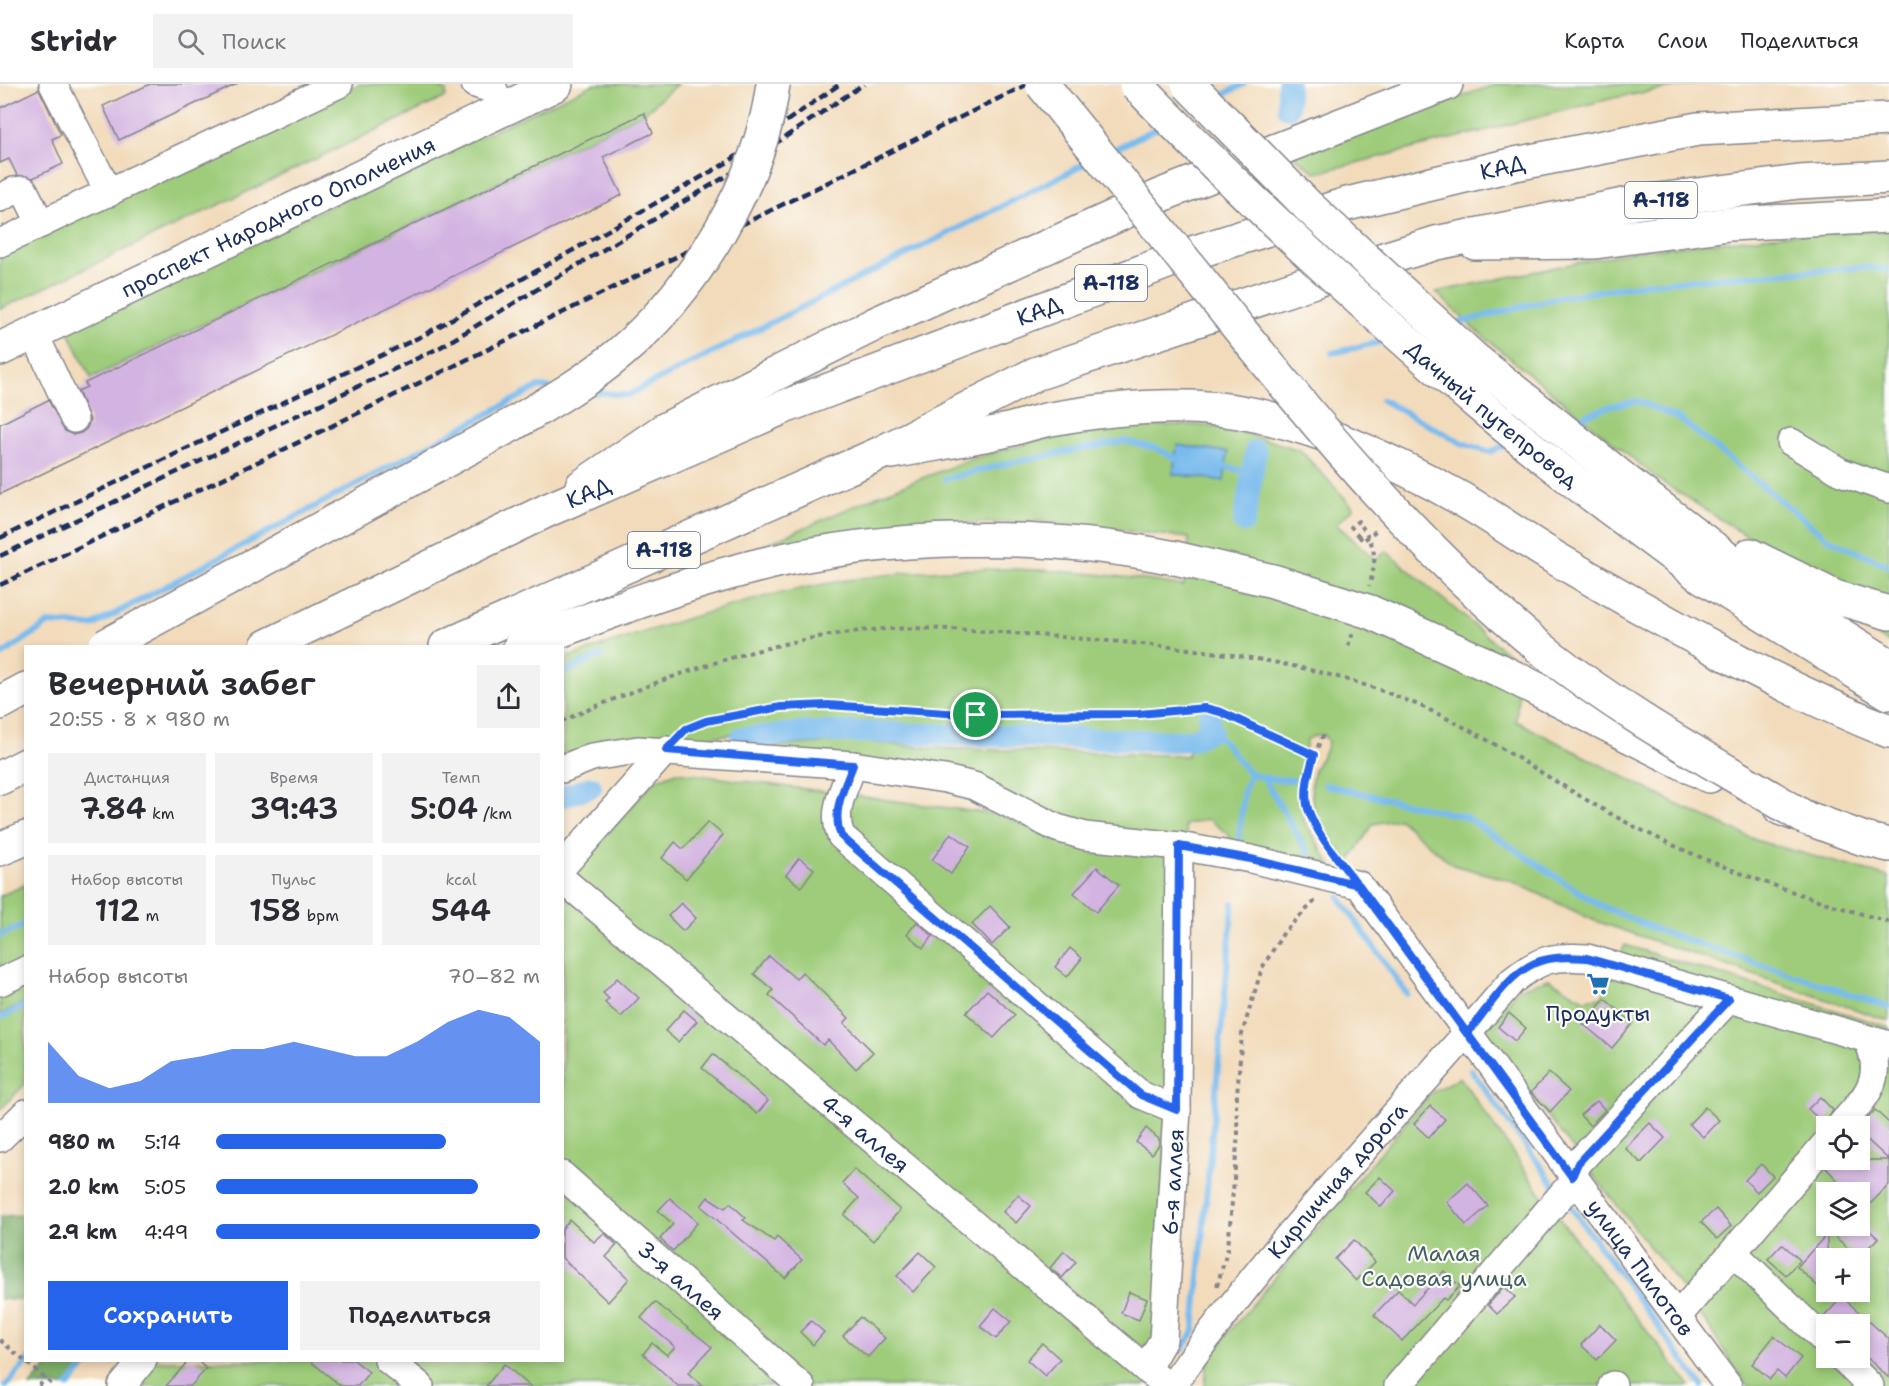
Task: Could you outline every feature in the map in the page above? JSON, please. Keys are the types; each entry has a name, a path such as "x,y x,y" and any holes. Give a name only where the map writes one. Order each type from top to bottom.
{"main road":[{"name":"проспект Народного Ополчения","path":"0,349 555,84"},
{"path":"107,645 513,424 560,396 620,353 675,295 698,266 717,236 748,172 771,99 772,84"},
{"path":"1042,84 1293,396 1424,543 1548,654 1602,694 1641,721 1807,819"},
{"name":"Дачный путепровод","path":"1136,84 1178,128 1304,248 1416,350 1514,434 1698,574 1889,693"},
{"name":"Дачный путепровод","path":"1188,84 1308,206 1464,350 1631,486 1764,587 1889,665"},
{"path":"548,510 664,430 875,324 1169,192 1446,84"},
{"name":"проспект Народного Ополчения","path":"0,324 283,192 492,86"},
{"name":"КАД","path":"269,645 548,510 784,407 1183,256 1347,204 1515,164 1698,129 1889,119"},
{"name":"А-118","path":"448,645 881,453 1035,374 1332,275 1436,243 1634,203 1799,182 1889,177"},
{"path":"1436,243 1595,242 1730,224 1889,216"},
{"path":"881,453 1001,432 1049,419 1154,406 1219,409 1278,420 1401,467 1458,497 1529,543 1669,625 1822,704 1889,731"},
{"path":"1675,519 1835,597 1889,613"},
{"path":"523,645 694,583 753,567 862,548 942,541 1006,539 1116,546 1273,581 1400,625 1499,670 1733,787 1807,819 1889,845"},
{"path":"0,703 24,690"},
{"path":"0,778 24,766"},
{"path":"0,849 24,839"}],"street":[{"path":"53,84 109,193"},
{"path":"0,243 339,84"},
{"path":"0,198 14,191 24,190 41,224"},
{"path":"34,333 74,419"},
{"path":"1791,442 1842,472 1889,489"},
{"path":"564,876 666,750"},
{"path":"564,768 616,752 666,750 853,765 945,779 974,786 1057,828 1085,836 1179,852 1251,859 1347,883"},
{"path":"853,765 836,811 836,824 841,836 1141,1095 1177,1110"},
{"name":"6-я аллея","path":"1146,1369 1163,1340 1177,1110 1179,852"},
{"name":"4-я аллея","path":"564,876 1146,1369 1171,1386"},
{"name":"улица Пилотов","path":"1347,883 1467,1034 1568,1189 1678,1316 1728,1386"},
{"name":"Кирпичная дорога","path":"1171,1386 1212,1330 1357,1154 1467,1034 1512,981 1535,963 1563,957 1587,958 1879,1043"},
{"path":"0,982 24,971"},
{"path":"1398,1386 1568,1189 1578,1163 1729,999"},
{"path":"1848,1116 1883,1075 1875,1055 1879,1043"},
{"path":"0,1138 24,1115"},
{"path":"1678,1316 1816,1155"},
{"name":"3-я аллея","path":"564,1177 801,1386"},
{"path":"1734,1253 1816,1332"},
{"path":"122,1386 141,1362"},
{"path":"390,1362 420,1386"},
{"path":"1852,1368 1870,1386"}],"path":[{"path":"1372,539 1358,521 1351,526 1363,541 1383,525"},
{"path":"564,720 633,692 736,657 832,635 908,629 971,630 1233,654 1364,686 1425,708 1507,749 1624,821 1683,849 1798,894 1889,921"},
{"path":"666,750 686,729 706,721 781,707 828,705 976,715 1139,714 1205,708 1221,712 1314,755"},
{"path":"1212,1330 1217,1284 1228,1248 1238,1133 1236,1107 1242,1034 1254,990 1262,968 1284,932 1347,883 1338,861 1308,809 1308,777 1323,735"},
{"path":"0,1340 24,1360"},
{"path":"26,1362 54,1386"},
{"path":"39,1386 44,1377"}],"green space":[{"path":"359,84 434,84 446,91 446,97 0,309 0,254"},
{"path":"594,84 677,84 644,113 91,378 67,328"},
{"path":"1497,84 1696,84 1618,97 1316,173 1293,155"},
{"path":"1889,230 1889,599 1797,568 1660,481 1473,328 1436,292 1634,251 1792,234"},
{"path":"1194,425 1228,428 1300,450 1354,508 1336,524 1376,560 1386,551 1521,665 1516,721 1680,806 1758,841 1889,877 1889,1021 1593,920 1512,881 1453,865 1399,819 1373,824 1349,862 1320,821 1312,799 1313,774 1326,750 1328,741 1323,735 1311,737 1306,741 1303,819 1336,874 1237,848 1228,834 1208,819 1185,825 1187,842 1085,831 1022,803 750,752 788,745 855,741 932,748 1187,756 1196,738 800,724 685,741 634,737 598,744 564,758 564,659 736,604 794,590 891,574 989,569 1087,573 1184,586 1189,538 1041,521 940,524 854,531 758,552 755,549 891,490 972,459 1060,434 1115,426"},
{"path":"1845,617 1889,625 1889,643"},
{"path":"676,772 1001,815 1051,838 1178,858 1155,1375 1145,1386 132,1386 153,1362 564,1362 564,885 654,781"},
{"path":"24,885 24,961 0,973 0,896"},
{"path":"1625,945 1889,1027 1889,1386 1747,1386 1691,1300 1482,1032 1520,988 1549,979 1584,999 1602,997"},
{"path":"24,978 24,1003 0,1015 0,990"},
{"path":"24,1008 24,1085 0,1110 0,1020"},
{"name":"Малая Садовая улица","path":"1460,1077 1551,1208 1690,1386 1205,1386 1207,1358 1432,1092"},
{"path":"24,1215 24,1299 0,1299 0,1216"},
{"path":"51,1362 91,1362 71,1386 30,1386"}],"water":[{"path":"1177,445 1228,452 1224,481 1173,474"}],"building":[{"path":"150,84 237,84 119,140 103,106"},
{"path":"39,89 61,135 52,139 63,164 33,178 17,175 9,159 0,163 0,108"},
{"path":"644,113 653,133 603,157 622,195 0,494 0,424 48,400 65,431 73,435 81,433 87,428 90,420 78,391 87,387 85,383"},
{"path":"708,822 723,835 686,879 662,858 675,842 683,849"},
{"path":"951,833 970,847 951,874 932,860"},
{"path":"799,858 814,869 801,887 786,875"},
{"path":"1097,867 1119,885 1096,912 1074,893"},
{"path":"681,903 696,918 683,931 668,916"},
{"path":"990,906 1010,927 992,945 972,924"},
{"path":"917,922 933,936 923,948 907,934"},
{"path":"1070,948 1082,958 1067,977 1055,967"},
{"path":"769,956 796,979 802,972 849,1018 844,1023 873,1052 856,1069 828,1040 823,1045 769,995 773,990 754,974"},
{"path":"617,978 639,998 621,1017 605,1003 609,999 603,993"},
{"path":"987,990 1015,1015 994,1038 966,1013"},
{"path":"1605,999 1633,1023 1612,1048 1583,1024"},
{"path":"684,1010 697,1021 678,1042 665,1031"},
{"path":"1509,1013 1526,1028 1515,1041 1498,1027"},
{"path":"713,1054 768,1101 757,1114 702,1068"},
{"path":"1549,1073 1569,1091 1550,1112 1531,1092"},
{"path":"1820,1097 1833,1110 1830,1116 1816,1117 1808,1109"},
{"path":"1597,1101 1605,1110 1590,1126 1580,1115"},
{"path":"1430,1106 1445,1119 1429,1138 1414,1124"},
{"path":"1705,1107 1719,1120 1703,1137 1689,1124"},
{"path":"1875,1110 1889,1123 1889,1160 1870,1142 1870,1116"},
{"path":"1650,1123 1665,1138 1641,1163 1625,1148"},
{"path":"1146,1128 1159,1139 1159,1145 1152,1154 1136,1142"},
{"path":"1870,1160 1889,1160 1889,1185 1870,1204 1870,1182 1839,1182 1828,1170 1870,1170"},
{"path":"1761,1164 1773,1176 1757,1192 1745,1180"},
{"path":"854,1169 900,1210 873,1241 844,1215 859,1198 842,1183"},
{"path":"1380,1177 1395,1191 1381,1207 1365,1192"},
{"path":"1468,1183 1488,1206 1466,1225 1447,1202"},
{"path":"1018,1195 1031,1206 1016,1223 1003,1212"},
{"path":"708,1197 725,1208 730,1203 746,1218 743,1220 774,1241 777,1237 802,1260 785,1278 701,1206"},
{"path":"670,1198 698,1222 673,1251 660,1239 673,1224 658,1211"},
{"path":"1716,1209 1731,1226 1717,1239 1701,1222"},
{"path":"570,1220 594,1242 604,1233 617,1245 606,1257 629,1279 608,1302 564,1260 564,1227"},
{"path":"1870,1231 1878,1238 1868,1248 1847,1248 1835,1236 1870,1236"},
{"path":"1827,1236 1827,1248 1816,1248 1816,1285 1797,1267"},
{"path":"1354,1240 1375,1262 1356,1281 1335,1259"},
{"path":"1782,1244 1800,1260 1786,1275 1768,1259"},
{"path":"1064,1251 1076,1262 1062,1278 1050,1268"},
{"path":"920,1252 936,1267 913,1292 897,1276"},
{"path":"1444,1271 1460,1286 1446,1300 1443,1298 1402,1341 1374,1315 1398,1290 1413,1304"},
{"path":"1504,1286 1515,1297 1497,1314 1488,1305"},
{"path":"1129,1292 1147,1299 1139,1320 1121,1313"},
{"path":"655,1302 712,1347 688,1373 703,1386 678,1386 643,1354 652,1343 667,1355 675,1347 641,1318"},
{"path":"1837,1302 1848,1302 1861,1314 1827,1314"},
{"path":"995,1308 1011,1321 996,1339 980,1326"},
{"path":"860,1317 885,1338 868,1357 843,1336"},
{"path":"811,1321 824,1332 813,1345 800,1332"},
{"path":"1870,1322 1889,1339 1889,1378 1870,1360"},
{"path":"1600,1324 1616,1340 1597,1360 1581,1345"},
{"path":"1774,1336 1801,1358 1785,1378 1777,1371 1770,1379 1752,1364"},
{"path":"1042,1343 1060,1359 1045,1376 1027,1360"},
{"path":"187,1362 199,1362 206,1369 191,1386 166,1386"},
{"path":"311,1362 356,1362 369,1372 358,1386 341,1386"},
{"path":"504,1364 530,1386 486,1386"}],"waterway":[{"path":"1215,99 1244,84"},
{"path":"1288,84 1288,108"},
{"path":"1111,151 1163,125"},
{"path":"590,392 628,395 1091,161"},
{"path":"1454,324 1560,297 1650,283 1865,267 1889,270"},
{"path":"1332,353 1389,340"},
{"path":"0,656 49,623 92,626 538,387 550,388"},
{"path":"1382,400 1462,443 1490,452 1509,444"},
{"path":"1569,422 1611,406 1638,401 1681,420 1827,538 1889,566"},
{"path":"945,479 1009,463 1124,441 1156,448 1175,458"},
{"path":"1244,522 1256,451"},
{"path":"1226,467 1252,473"},
{"path":"564,672 602,655"},
{"path":"741,738 808,732 858,732 1175,741 1192,740 1211,730 1209,717"},
{"path":"1211,730 1250,773 1260,777 1294,780"},
{"path":"1239,839 1244,790 1250,776"},
{"path":"1265,780 1311,858"},
{"path":"1325,785 1466,817 1599,905 1657,930 1889,1007"},
{"path":"564,796 591,787"},
{"path":"1339,897 1407,994"},
{"path":"1182,1350 1194,1331 1233,903"},
{"path":"0,935 24,925"},
{"path":"0,1018 24,1006"},
{"path":"1471,1070 1557,1189"},
{"path":"1565,1199 1702,1386"},
{"path":"6,1386 26,1362"},
{"path":"68,1386 88,1362"}],"railway":[{"path":"0,538 422,336 728,162 840,84"},
{"path":"0,556 439,348 730,174 864,84"},
{"path":"0,585 291,446 1028,84"}],"place":[{"name":"Продукты","path":"1598,984"}],"route":[{"path":"976,715 828,705 781,707 706,721 686,729 666,750 732,758 785,759 853,765 836,811 836,824 841,836 1141,1095 1177,1110 1179,846 1251,859 1359,885 1467,1034 1496,1074 1572,1177 1578,1163 1729,999 1587,958 1563,957 1535,963 1512,981 1467,1034 1395,935 1359,885 1338,861 1319,830 1308,809 1307,796 1308,777 1314,755 1221,712 1205,708 1139,714 976,715"}]}
